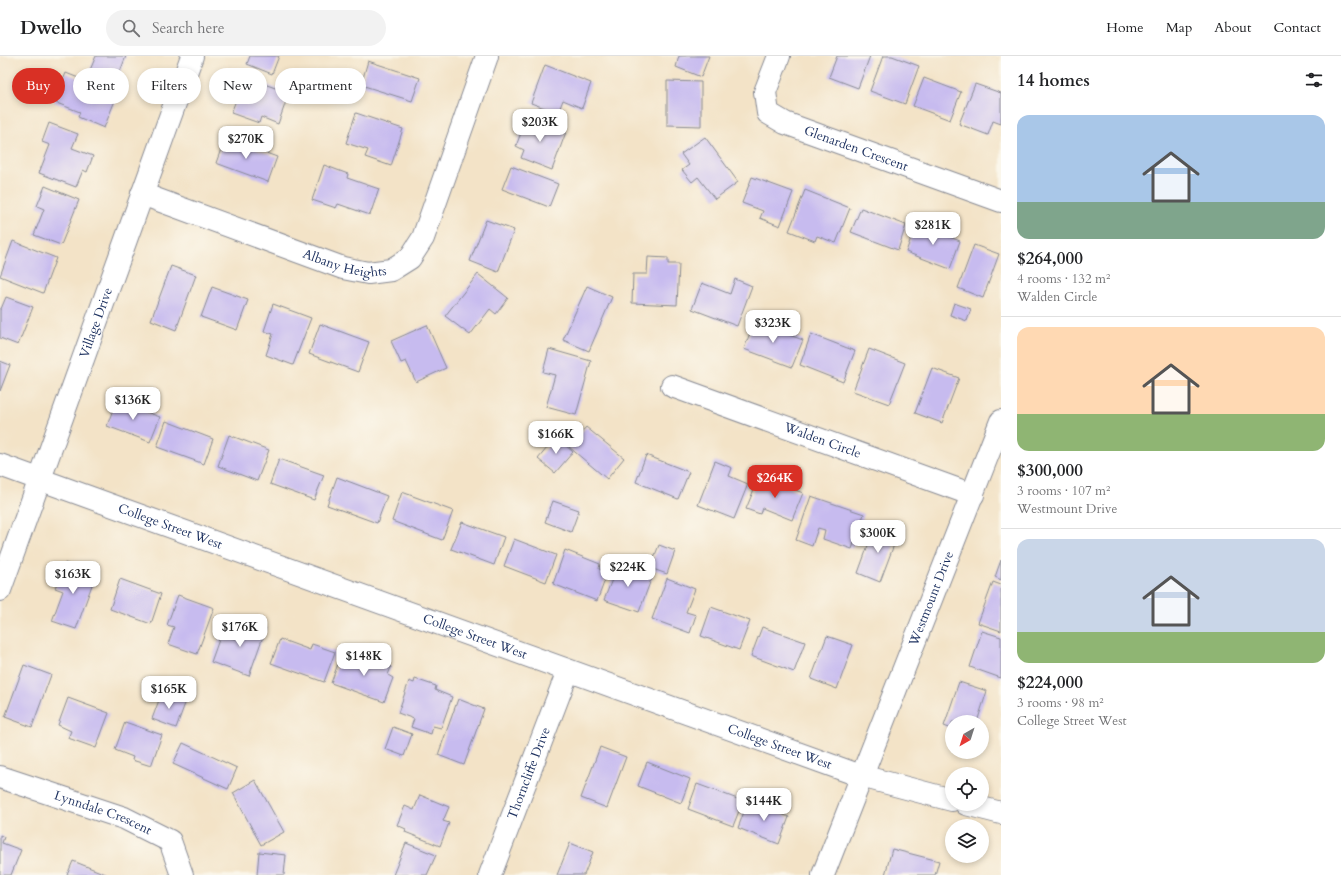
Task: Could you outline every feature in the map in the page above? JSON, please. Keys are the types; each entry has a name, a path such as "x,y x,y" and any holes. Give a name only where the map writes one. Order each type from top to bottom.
{"street":[{"name":"Village Drive","path":"0,590 192,56"},
{"name":"Albany Heights","path":"142,194 343,268 368,273 391,270 410,258 423,238 487,56"},
{"name":"Glenarden Crescent","path":"779,56 765,92 768,113 785,123 1001,201"},
{"name":"Walden Circle","path":"672,386 973,494"},
{"name":"Westmount Drive","path":"823,875 1001,421"},
{"name":"College Street West","path":"0,465 861,776 945,798"},
{"name":"Thorncliffe Drive","path":"490,875 568,670"},
{"name":"Lynndale Crescent","path":"0,777 124,818 170,841 182,875"},
{"path":"989,810 1001,813"}],"building":[{"path":"96,56 126,56 122,68 91,68"},
{"path":"250,56 279,56 272,74 267,72 267,68 257,68 247,64"},
{"path":"679,56 709,56 701,77 676,67"},
{"path":"837,56 870,56 858,88 829,77"},
{"path":"883,56 892,56 919,66 905,104 870,91"},
{"path":"368,61 420,78 412,101 366,87 366,68"},
{"path":"545,65 591,83 582,108 563,100 558,113 531,103"},
{"path":"66,73 73,76 73,104 114,104 104,128 78,117 80,112 59,104 65,104"},
{"path":"924,78 961,92 950,120 913,106"},
{"path":"667,81 701,82 701,126 667,125"},
{"path":"975,84 1001,93 1001,124 993,121 988,135 959,124"},
{"path":"267,85 275,88 275,104 285,104 278,124 261,117 259,123 231,113 234,104 267,104"},
{"path":"356,113 403,129 391,166 365,157 368,150 346,143"},
{"path":"527,117 566,132 552,170 521,158 524,150 516,146"},
{"path":"49,123 78,134 72,148 93,156 87,172 83,170 76,187 39,173 50,145 42,142"},
{"path":"705,137 738,182 715,199 698,177 692,182 682,170 689,165 681,154"},
{"path":"225,138 277,157 268,182 216,163"},
{"path":"324,165 348,174 347,178 379,189 370,215 338,204 336,208 312,200"},
{"path":"511,166 558,184 549,207 502,189"},
{"path":"752,177 793,192 780,226 760,218 763,211 742,203"},
{"path":"45,186 79,200 61,245 34,235 44,209 37,206"},
{"path":"805,190 850,208 836,243 817,236 815,241 789,231"},
{"path":"861,208 906,225 898,250 851,232"},
{"path":"486,220 514,230 498,272 470,261"},
{"path":"916,224 960,241 950,269 906,252"},
{"path":"13,241 56,258 43,293 0,276"},
{"path":"974,245 999,254 983,298 958,288"},
{"path":"648,257 668,258 668,264 679,264 677,305 632,303 633,274 647,274"},
{"path":"171,266 196,275 176,330 151,320"},
{"path":"478,274 508,298 496,314 490,309 470,335 445,316"},
{"path":"735,279 752,286 737,326 692,309 702,283 730,294"},
{"path":"587,286 612,297 589,351 563,340"},
{"path":"212,287 248,300 237,330 201,317"},
{"path":"6,297 33,307 18,345 0,338 0,309"},
{"path":"954,303 971,309 967,321 950,315"},
{"path":"273,304 311,318 293,365 266,355 273,334 264,331"},
{"path":"754,322 803,340 792,367 744,349"},
{"path":"320,324 369,342 358,372 309,354"},
{"path":"427,325 446,368 416,382 406,361 401,363 391,341"},
{"path":"811,334 855,351 843,382 800,365"},
{"path":"549,349 591,361 576,415 546,407 555,375 543,372"},
{"path":"869,349 905,363 889,404 853,391"},
{"path":"0,361 10,365 0,391"},
{"path":"932,368 959,378 942,423 915,413"},
{"path":"116,401 160,417 150,442 107,426"},
{"path":"166,421 213,439 204,464 157,447"},
{"path":"586,427 624,458 607,479 569,447"},
{"path":"229,435 269,450 257,481 218,466"},
{"path":"556,437 573,452 555,473 538,459"},
{"path":"646,455 689,472 678,499 636,482"},
{"path":"279,459 324,475 314,500 270,484"},
{"path":"715,461 732,468 729,476 748,484 734,519 698,505"},
{"path":"337,477 387,496 377,523 327,505"},
{"path":"768,479 803,493 792,520 762,508 760,514 746,509 757,482 765,486"},
{"path":"402,492 453,511 442,540 392,521"},
{"path":"811,496 864,514 852,549 823,539 825,530 818,528 812,546 796,540"},
{"path":"553,501 579,510 571,532 545,522"},
{"path":"462,522 504,537 494,565 451,549"},
{"path":"875,526 898,534 880,582 858,573"},
{"path":"514,539 556,555 546,582 504,566"},
{"path":"659,545 675,551 667,574 650,568"},
{"path":"565,550 600,564 599,569 608,572 597,601 553,584"},
{"path":"1001,560 1001,580 995,577"},
{"path":"65,563 96,574 76,629 52,621 63,591 55,588"},
{"path":"618,564 652,577 639,612 604,600"},
{"path":"667,578 695,589 686,612 696,615 690,633 652,619"},
{"path":"120,579 161,594 151,624 110,609"},
{"path":"993,582 1001,585 1001,631 978,623"},
{"path":"178,595 214,608 197,654 168,644 174,627 167,625"},
{"path":"711,607 750,621 739,650 701,636"},
{"path":"242,619 266,628 249,676 211,662 221,634 235,639"},
{"path":"762,627 805,642 794,672 751,656"},
{"path":"982,631 1001,637 1001,678 970,667"},
{"path":"827,636 853,645 837,689 811,679"},
{"path":"280,639 310,650 312,644 335,652 324,682 271,663"},
{"path":"353,654 391,667 388,675 393,678 384,702 331,683 340,658 350,662"},
{"path":"24,665 51,675 32,727 5,717"},
{"path":"415,679 436,686 435,690 452,697 441,728 433,726 431,734 411,727 414,719 398,713 409,681 414,683"},
{"path":"959,682 987,691 979,715 948,715"},
{"path":"162,692 186,701 176,728 152,719"},
{"path":"68,698 109,713 96,748 68,738 71,731 58,725"},
{"path":"458,699 484,709 464,765 438,755"},
{"path":"125,722 162,735 151,766 132,760 133,757 115,750"},
{"path":"393,727 412,734 404,756 385,749"},
{"path":"183,743 237,768 228,789 173,764"},
{"path":"600,747 626,757 607,808 581,798"},
{"path":"647,762 690,779 681,803 638,786"},
{"path":"255,780 284,832 261,845 233,793"},
{"path":"697,784 743,801 733,826 688,809"},
{"path":"420,795 449,807 443,821 449,823 440,846 405,832 406,829 397,825 405,806 414,810"},
{"path":"748,801 789,817 779,844 738,828"},
{"path":"0,835 4,837 2,843 21,850 11,875 0,875"},
{"path":"406,843 436,855 427,875 393,875"},
{"path":"570,843 593,852 584,875 557,875"},
{"path":"892,849 939,861 935,875 885,875"},
{"path":"259,852 286,855 284,875 257,875"},
{"path":"73,861 108,875 67,875"}]}
